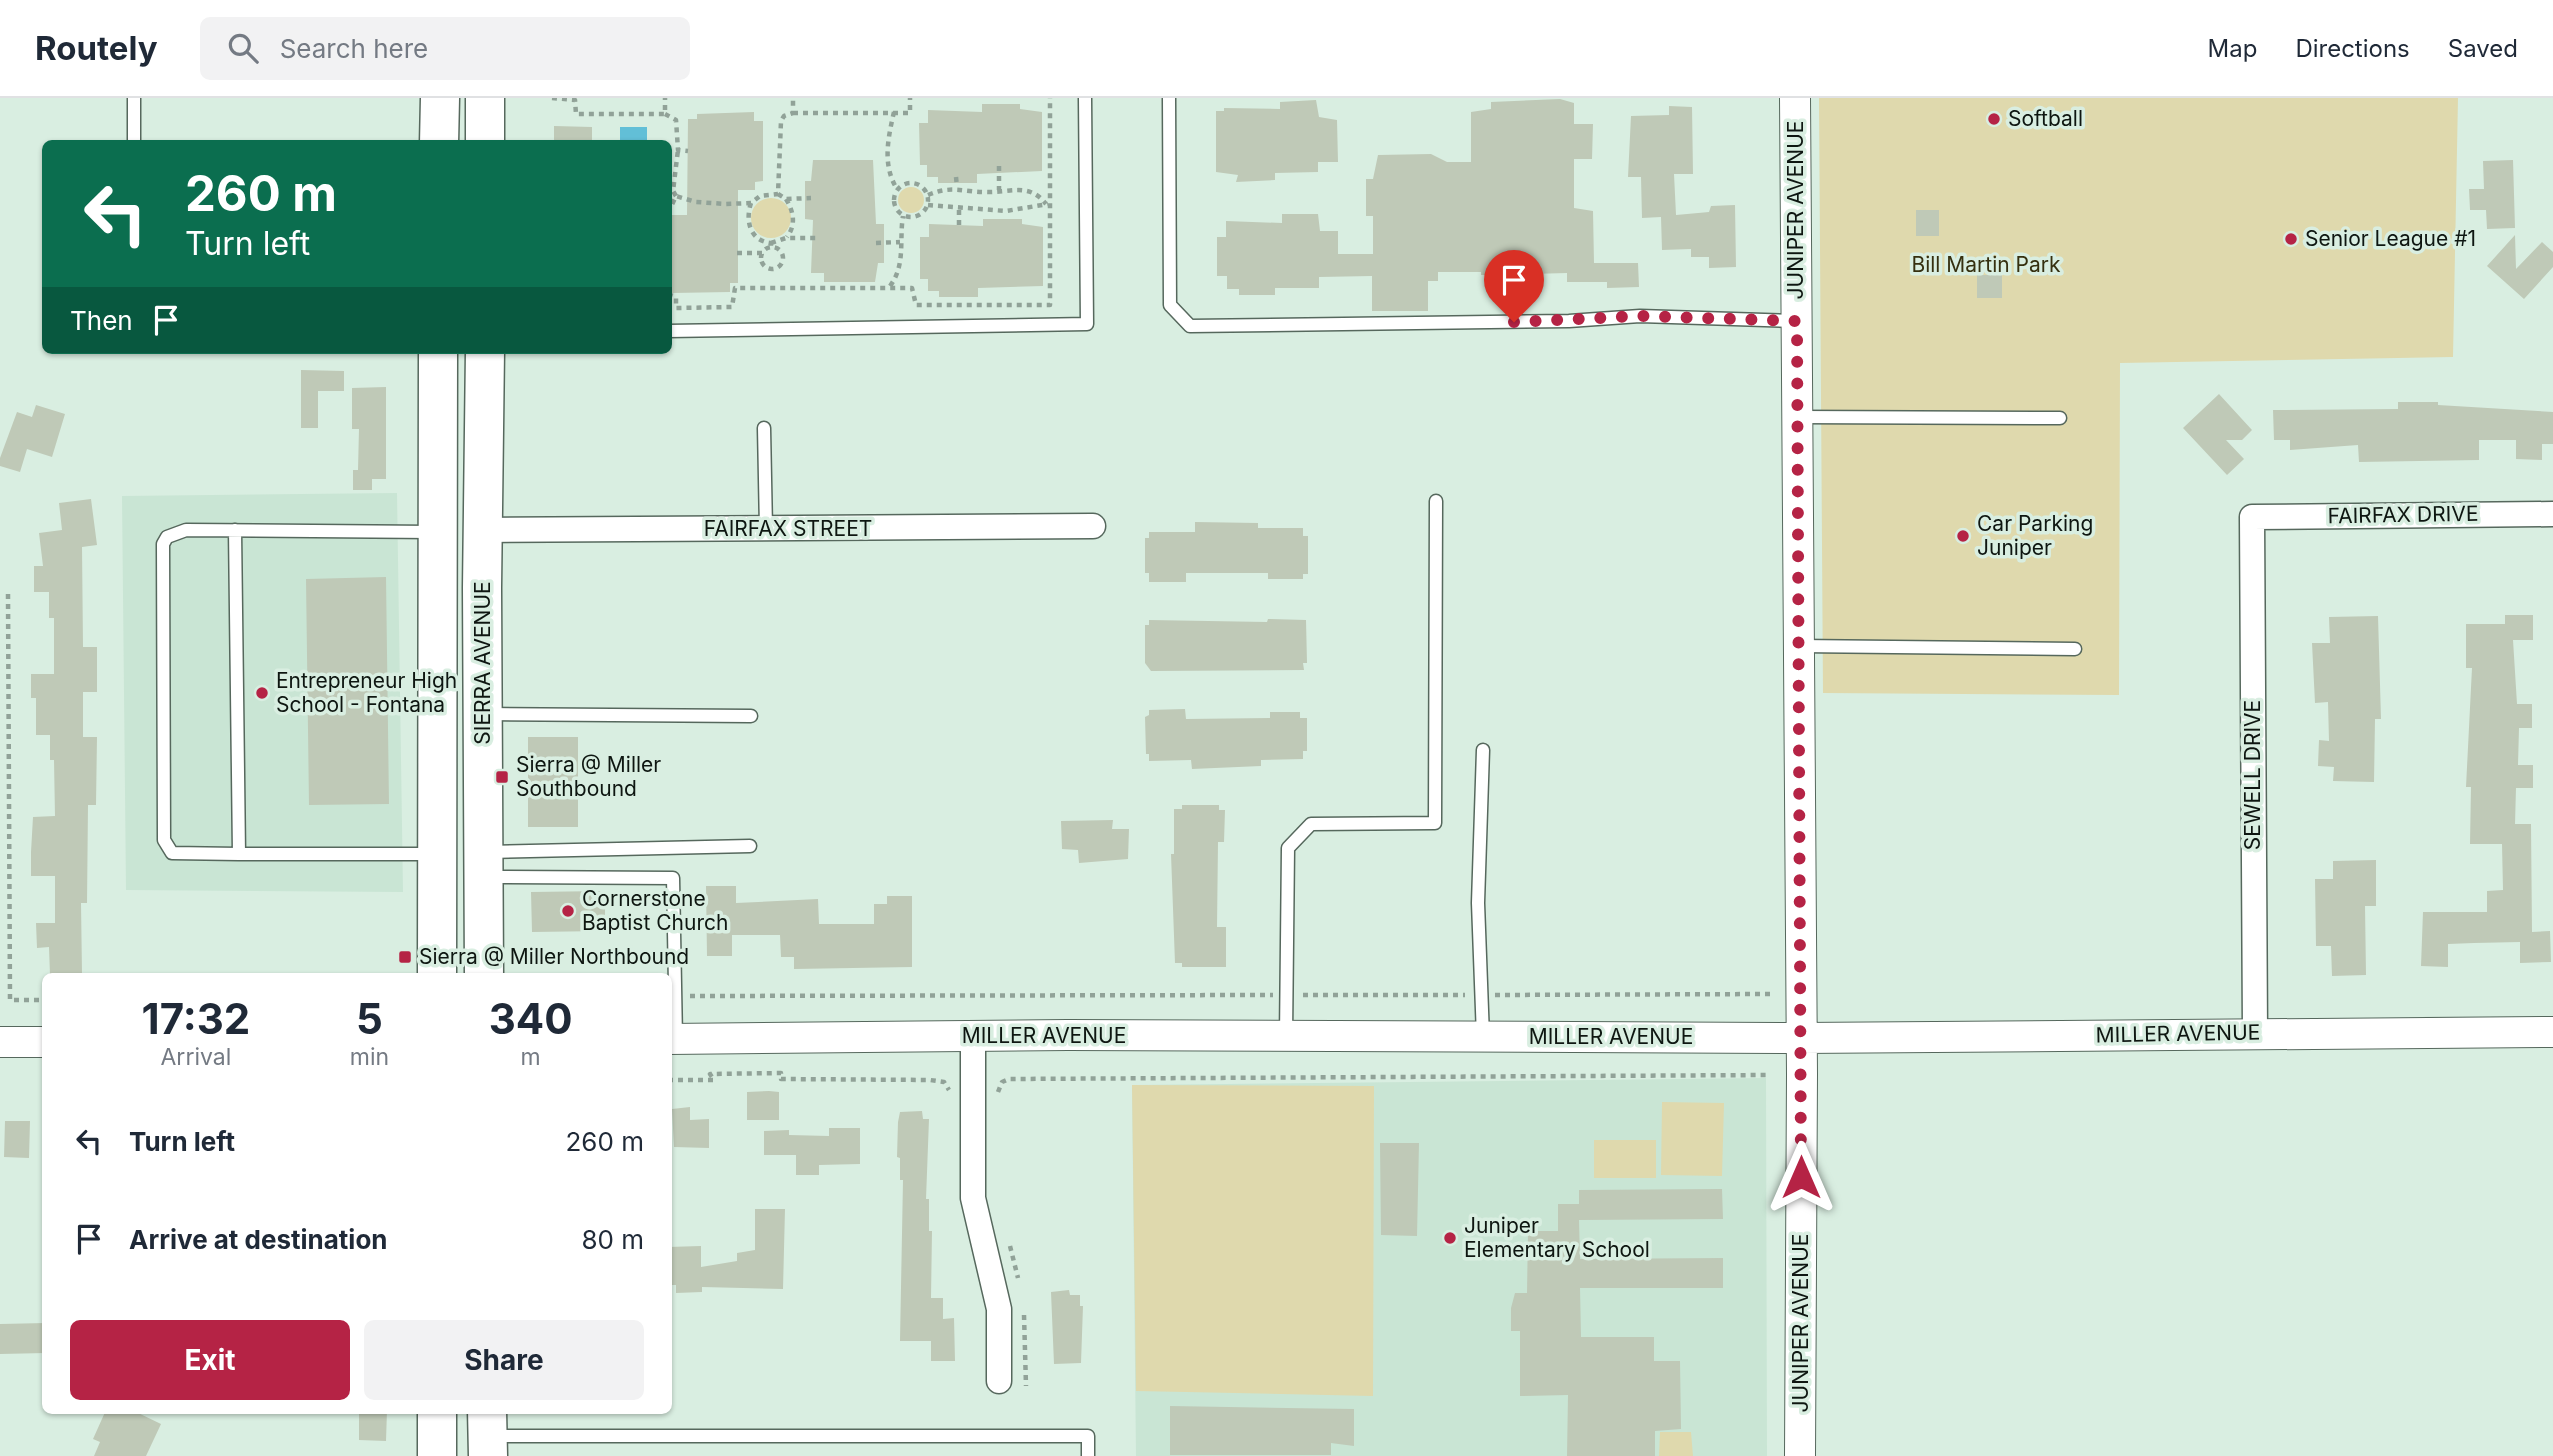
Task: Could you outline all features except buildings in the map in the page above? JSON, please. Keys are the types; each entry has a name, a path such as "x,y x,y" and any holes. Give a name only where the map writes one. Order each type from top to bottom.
{"main road":[{"path":"439,140 440,98"},
{"path":"485,98 485,140"},
{"path":"437,973 438,354"},
{"name":"SIERRA AVENUE","path":"484,973 485,354"},
{"path":"437,1414 437,1456"}],"street":[{"name":"JUNIPER AVENUE","path":"1795,98 1801,1038 1800,1456"},
{"name":"FAIRFAX DRIVE","path":"2252,517 2553,513"},
{"name":"SEWELL DRIVE","path":"2252,517 2255,1033"},
{"name":"FAIRFAX STREET","path":"483,530 1093,526"},
{"name":"MILLER AVENUE","path":"672,1039 1286,1036 1801,1038 2553,1032"},
{"path":"973,1037 973,1198 999,1309 999,1381"},
{"path":"0,1042 42,1042"}],"lane":[{"path":"134,98 134,140"},
{"path":"672,331 1087,324 1085,98"},
{"path":"1169,98 1170,305 1190,327 1569,321 1640,316 1797,321"},
{"path":"1798,417 2060,418"},
{"path":"764,428 766,529"},
{"path":"1286,1036 1288,848 1311,824 1435,823 1436,501"},
{"path":"437,532 186,530 167,537 163,544 163,840 172,853 437,854"},
{"path":"234,530 239,853"},
{"path":"1799,646 2074,649"},
{"path":"484,714 751,716"},
{"path":"1483,750 1478,903 1483,1037"},
{"path":"483,865 750,846"},
{"path":"483,865 673,878 675,996 672,1039"},
{"path":"488,1434 1088,1436 1088,1456"}],"path":[{"path":"552,98 575,100 576,114 665,114 676,120 678,150 673,183 676,196 672,204"},
{"path":"665,98 665,114"},
{"path":"793,98 793,113"},
{"path":"778,194 781,173 778,157 781,121 784,116 793,113 910,113 910,98"},
{"path":"672,296 676,297 676,308 732,307 735,288 890,287 912,288 916,305 1051,305 1048,204 1050,98"},
{"path":"894,113 887,152 888,168 897,189 893,204 903,216 915,217 928,205 928,195 917,183 906,183 897,189"},
{"path":"678,150 688,150"},
{"path":"999,166 999,190"},
{"path":"956,177 957,187"},
{"path":"928,195 957,187 984,192 1024,189 1036,193 1048,204"},
{"path":"676,196 710,204 751,203 760,196 778,194 786,199 811,198"},
{"path":"786,199 793,217 793,227 786,238"},
{"path":"751,203 749,217 752,232 763,243 771,245 782,254 778,267 765,268 761,262 762,253"},
{"path":"928,205 960,210 1006,211 1048,204"},
{"path":"960,210 960,230"},
{"path":"890,287 899,272 903,216"},
{"path":"737,253 762,253 786,238 817,239"},
{"path":"876,243 900,242"},
{"path":"8,594 10,1000 42,1000"},
{"path":"675,996 1771,994"},
{"path":"672,1080 713,1080 710,1074 781,1073 782,1079 930,1080 944,1082 949,1088 950,1100"},
{"path":"998,1100 998,1087 1009,1079 1770,1074"},
{"path":"1010,1243 1020,1288"},
{"path":"1024,1311 1026,1386"}],"shaded area":[{"name":"Entrepreneur High School - Fontana","path":"397,493 403,892 126,890 122,496"},
{"name":"Juniper Elementary School","path":"1766,1078 1767,1456 1136,1456 1132,1085"}],"green space":[{"name":"Bill Martin Park","path":"1819,98 2458,98 2453,357 2120,363 2119,695 1823,693"},
{"path":"911,187 921,190 924,200 921,210 911,213 901,210 898,200 901,190"},
{"path":"771,198 779,199 785,204 790,210 790,226 785,232 779,237 771,238 763,237 757,232 752,226 751,218 752,210 757,204 763,199"},
{"path":"1132,1085 1374,1086 1373,1396 1136,1391"},
{"path":"1662,1102 1724,1103 1722,1176 1661,1175"},
{"path":"1594,1140 1656,1140 1656,1178 1594,1178"},
{"path":"1660,1432 1691,1432 1693,1456 1659,1456"}],"water":[{"path":"620,127 647,127 647,140 620,140"}],"place":[{"name":"Softball","path":"1994,119"},
{"name":"Senior League #1","path":"2291,239"},
{"name":"Car Parking Juniper","path":"1963,536"},
{"name":"Entrepreneur High School - Fontana","path":"262,693"},
{"name":"Sierra @ Miller Southbound","path":"502,777"},
{"name":"Cornerstone Baptist Church","path":"568,911"},
{"name":"Sierra @ Miller Northbound","path":"405,957"},
{"name":"Juniper Elementary School","path":"1450,1238"}],"route":[{"path":"1514,322 1640,316 1797,321 1801,1177"}]}
